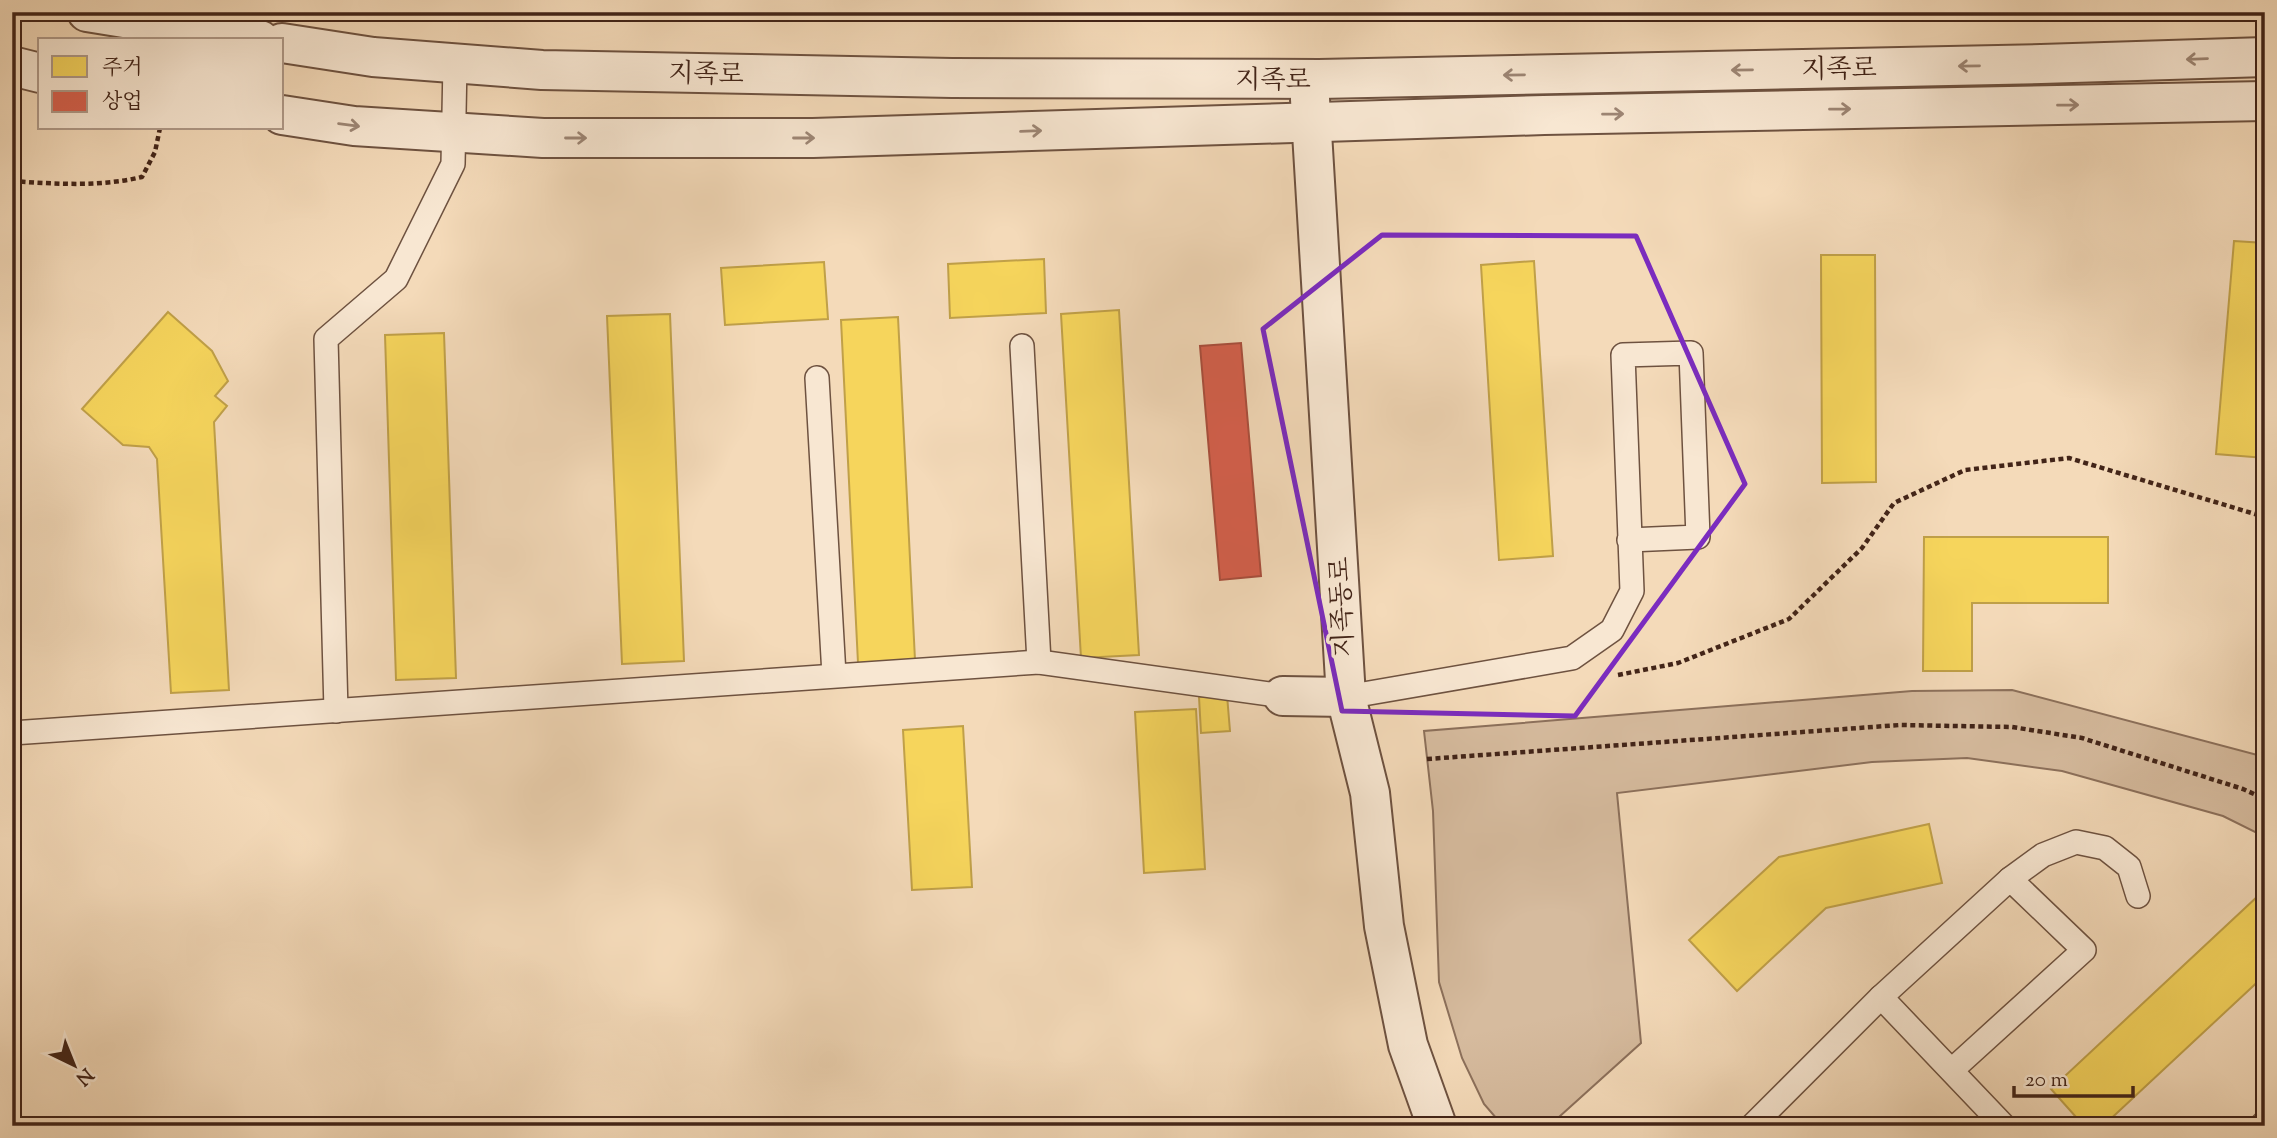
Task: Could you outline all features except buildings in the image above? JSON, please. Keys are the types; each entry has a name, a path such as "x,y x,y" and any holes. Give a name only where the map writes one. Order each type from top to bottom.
{"street":[{"path":"87,12 248,38"},
{"name":"지족로","path":"284,43 373,57 542,70 952,78 1309,79 2265,57"},
{"path":"12,66 38,72"},
{"name":"지족동로","path":"1309,79 1346,697 1370,793 1384,926 1408,1045 1437,1126"},
{"name":"지족로","path":"284,115 354,126 543,138 813,138 1545,115 2265,101"},
{"path":"1283,696 1346,697"}],"lane":[{"path":"336,711 326,339 396,279 453,164 455,63"},
{"path":"1022,346 1039,662"},
{"path":"1346,697 1572,658 1612,630 1632,591 1629,540 1623,355 1691,352 1698,537 1629,540"},
{"path":"817,378 834,675"},
{"path":"12,733 1039,662 1283,696"},
{"path":"1752,1126 1881,997 2010,880 2043,855 2076,842 2105,848 2129,867 2138,896"},
{"path":"1952,1070 2084,950 2010,880"},
{"path":"1881,997 2004,1126"},
{"path":"2261,1126 2265,1122"}],"path":[{"path":"12,181 101,184 142,177 155,152 160,130"},
{"path":"1618,675 1678,663 1789,619 1862,548 1894,503 1965,470 2069,457 2265,517"},
{"path":"1427,759 1900,724 2012,727 2082,738 2243,789 2265,799"}],"highlighted area":[{"path":"1382,235 1636,236 1745,484 1575,716 1342,711 1263,329"}],"shaded area":[{"path":"2012,690 2265,757 2265,837 2223,816 2062,771 1967,758 1872,762 1617,793 1641,1043 1549,1126 1503,1126 1484,1104 1462,1058 1439,982 1433,811 1424,731 1912,691"}]}
